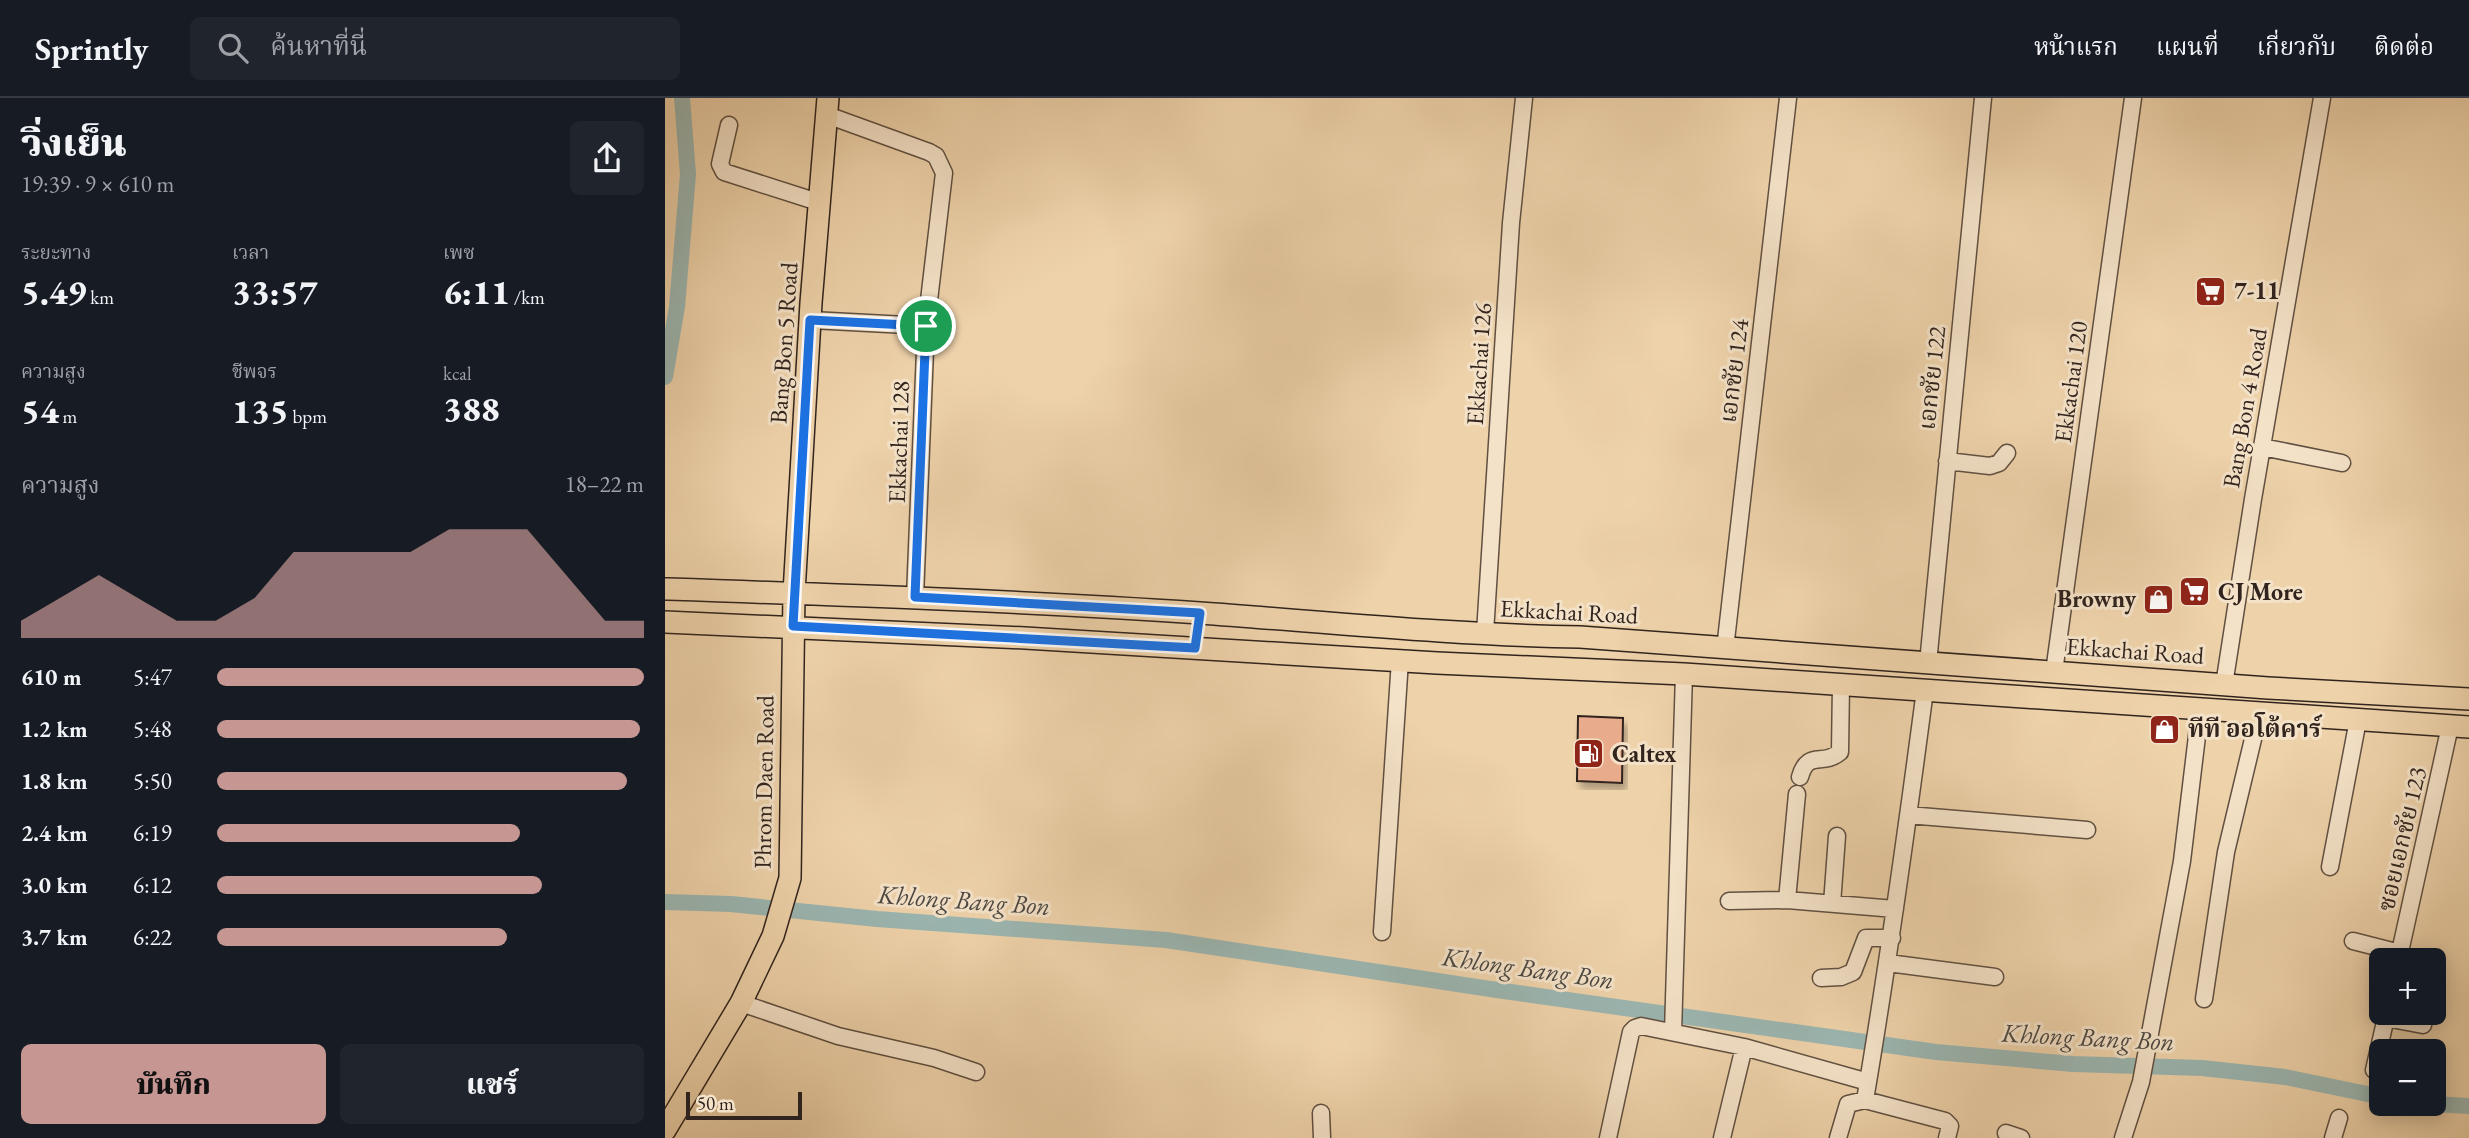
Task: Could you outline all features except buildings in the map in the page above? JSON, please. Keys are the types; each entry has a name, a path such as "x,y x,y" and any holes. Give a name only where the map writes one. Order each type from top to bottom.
{"main road":[{"name":"Bang Bon 5 Road","path":"793,626 810,320 828,106"},
{"name":"Ekkachai Road","path":"665,589 915,597 1200,613 1795,652 2224,685 2469,699"},
{"path":"1195,648 1200,613"},
{"path":"665,622 793,626 1684,674 2460,727"},
{"name":"Phrom Daen Road","path":"665,1130 741,1003 773,936 790,878 793,626"}],"street":[{"name":"Ekkachai 126","path":"1485,633 1511,223 1524,98"},
{"name":"เอกชัย 124","path":"1725,649 1788,98"},
{"name":"เอกชัย 122","path":"1928,663 1983,98"},
{"name":"Ekkachai 120","path":"2054,671 2133,98"},
{"name":"Bang Bon 4 Road","path":"2224,685 2322,98"},
{"name":"Ekkachai 128","path":"828,106 936,156 944,173 926,326 915,597"},
{"path":"729,125 720,164 724,172 821,203"},
{"path":"810,320 926,326"},
{"path":"2262,447 2341,463"},
{"path":"1947,461 1990,466 1999,463 2007,453"},
{"path":"1382,932 1400,660"},
{"path":"1673,1026 1684,674"},
{"path":"1800,777 1803,765 1808,760 1830,758 1840,751 1841,684"},
{"path":"1865,1100 1892,938 1925,690"},
{"path":"2123,1138 2141,1082 2182,860 2200,711"},
{"path":"2204,999 2226,852 2259,714"},
{"path":"2330,867 2358,720"},
{"name":"ซอยเอกชัย 123","path":"2401,948 2460,727"},
{"path":"1787,900 1797,794"},
{"path":"1908,815 2087,830"},
{"path":"1832,904 1837,836"},
{"path":"1729,901 1787,900 1895,909"},
{"path":"1821,978 1841,977 1853,972 1866,938 1892,938"},
{"path":"2353,942 2371,948"},
{"path":"1888,962 1995,977"},
{"path":"741,1003 838,1035 935,1058 976,1072"},
{"path":"1608,1138 1631,1032 1641,1026 1673,1026 1868,1082"},
{"path":"1722,1138 1744,1047"},
{"path":"1838,1138 1848,1104 1865,1100 1945,1121 1950,1126 1947,1138"},
{"path":"1321,1113 1322,1138"},
{"path":"2333,1138 2340,1118"}],"waterway":[{"path":"665,377 677,307 688,174 682,98"},
{"name":"Khlong Bang Bon","path":"665,902 731,904 877,919 1166,940 1936,1052 2073,1064 2202,1068 2285,1077 2369,1094"},
{"name":"Khlong Bang Bon","path":"2446,1105 2469,1106"}],"place":[{"name":"7-11","path":"2211,291"},
{"name":"CJ More","path":"2195,592"},
{"name":"Browny","path":"2159,599"},
{"name":"ทีที ออโต้คาร์","path":"2165,729"},
{"name":"Caltex","path":"1589,754"}],"route":[{"path":"810,320 926,326 915,597 1200,613 1195,648 793,626 810,320"}]}
